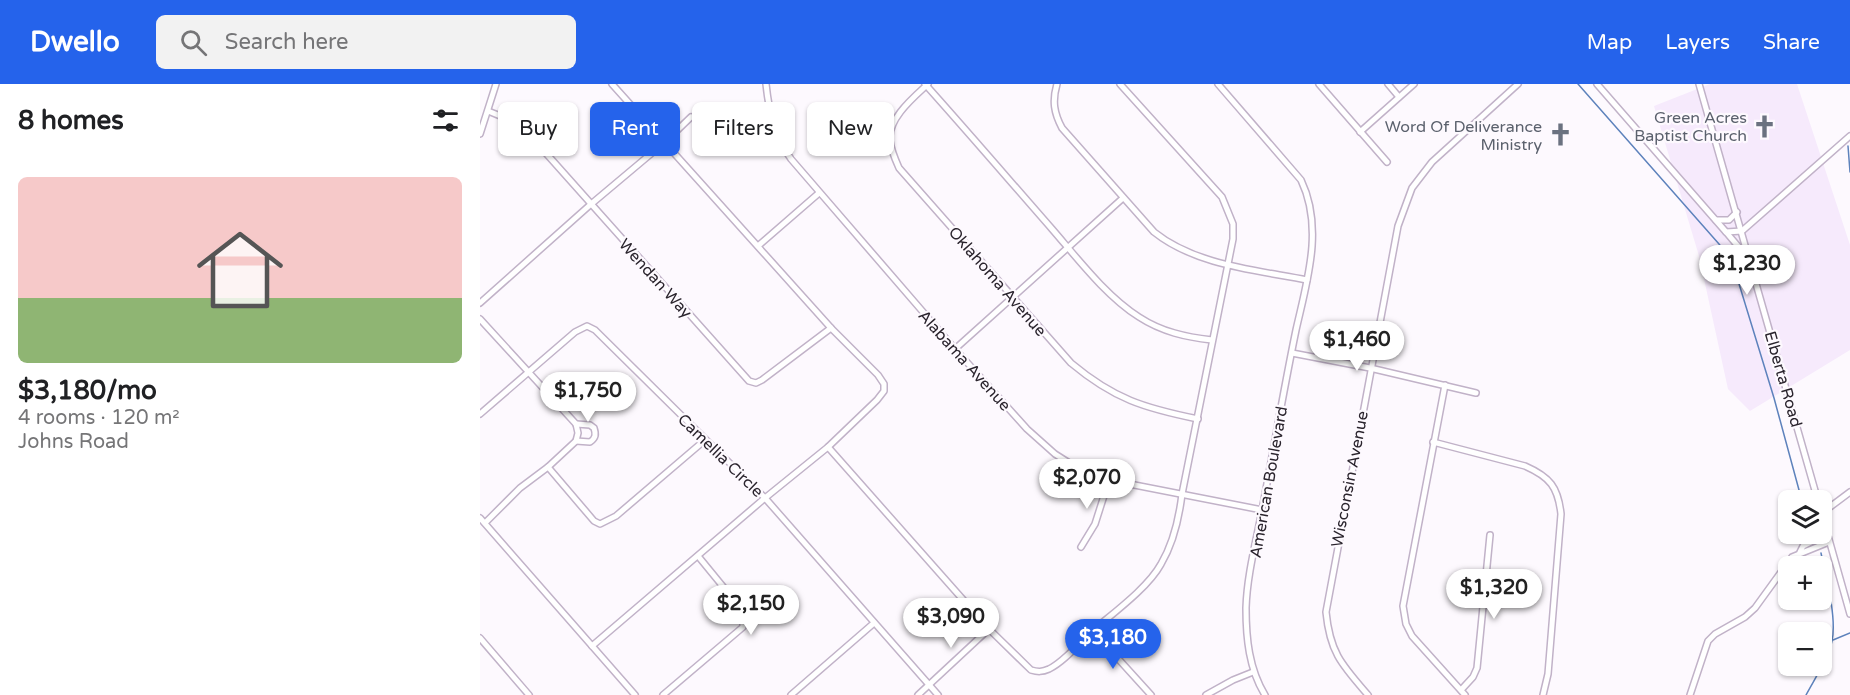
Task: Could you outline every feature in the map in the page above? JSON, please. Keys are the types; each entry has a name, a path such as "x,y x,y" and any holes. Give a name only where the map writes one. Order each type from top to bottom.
{"street":[{"path":"480,134 496,84"},
{"path":"612,84 628,102"},
{"name":"Alabama Avenue","path":"766,84 769,111 780,144 819,193 955,349 1028,429 1055,454 1074,466 1109,480 1262,510"},
{"path":"894,125 898,114 927,84 1068,248 1113,296 1140,318 1162,330 1183,337 1212,340"},
{"path":"1057,84 1053,97 1055,115 1062,128 1154,232 1169,245 1187,253 1228,264 1307,280"},
{"path":"828,447 989,629 1031,670 1040,672 1051,668 1160,567 1178,524 1233,239 1233,224 1222,197 1120,84"},
{"name":"American Boulevard","path":"1218,84 1290,165 1301,180 1312,212 1313,230 1307,280 1246,605 1246,628 1253,672 1265,695"},
{"path":"1319,84 1387,162"},
{"path":"1388,84 1399,97"},
{"path":"1360,132 1414,84"},
{"name":"Wisconsin Avenue","path":"1368,695 1336,655 1328,630 1326,612 1398,226 1412,188 1432,162 1518,84"},
{"path":"1597,84 1749,260"},
{"name":"Elberta Road","path":"1699,84 1815,490"},
{"name":"Wendan Way","path":"488,111 520,126 536,142 749,381 756,383 762,380 831,328"},
{"path":"680,128 691,117"},
{"path":"1726,232 1742,231 1850,136"},
{"name":"Oklahoma Avenue","path":"894,153 899,168 1071,363 1095,383 1139,404 1198,419"},
{"path":"480,303 648,156"},
{"path":"592,646 828,447 884,391 884,384 878,375 831,328 678,156"},
{"path":"758,246 819,193"},
{"path":"955,349 1123,198"},
{"path":"1716,220 1729,220 1737,212"},
{"path":"480,319 576,424 578,433 576,441 548,467 482,520 635,695"},
{"name":"Camellia Circle","path":"480,414 575,332 587,326 595,330 765,498 938,695"},
{"path":"1292,353 1370,368 1476,393"},
{"path":"1445,385 1403,606 1406,624 1412,636 1463,693 1477,668 1490,535"},
{"path":"576,424 590,425 596,432 590,442 576,441"},
{"path":"548,467 594,521 600,524 616,516 705,441"},
{"path":"1433,442 1525,466 1539,472 1557,491 1561,514 1548,674 1543,695"},
{"path":"1081,547 1095,524 1109,480"},
{"path":"1832,506 1850,492"},
{"path":"1799,553 1807,544"},
{"path":"1690,695 1708,641 1755,608 1786,563 1799,553 1824,544"},
{"path":"1830,544 1850,614"},
{"path":"663,695 743,627 743,611 698,556"},
{"path":"791,695 874,623"},
{"path":"918,695 989,629"},
{"path":"1093,631 1151,695"},
{"path":"480,638 529,695"},
{"path":"1206,695 1253,672"}],"shaded area":[{"path":"1710,84 1797,84 1850,245 1850,350 1750,411 1728,389 1699,256 1654,106"}],"waterway":[{"path":"1578,84 1732,261 1774,398 1799,490"},
{"path":"1848,146 1850,172"},
{"path":"1806,695 1828,655 1833,632 1830,597 1821,553"},
{"path":"1833,640 1850,633"}],"place":[{"name":"Green Acres Baptist Church","path":"1765,126"},
{"name":"Word Of Deliverance Ministry","path":"1560,135"}]}
